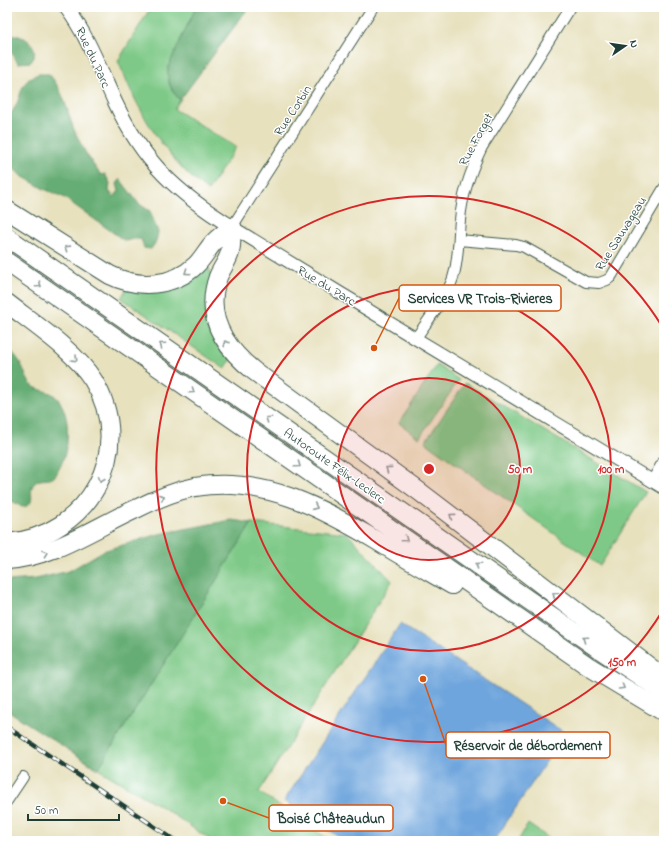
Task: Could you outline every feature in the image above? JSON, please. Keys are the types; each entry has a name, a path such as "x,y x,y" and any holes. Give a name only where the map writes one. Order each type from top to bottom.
{"highway":[{"path":"7,210 110,274 126,282 144,284 167,281 185,273 199,261 213,243 232,227"},
{"path":"232,227 230,253 218,277 214,289 213,305 218,327 225,342 234,354 254,371 420,492 664,678"},
{"name":"Autoroute Félix-Leclerc","path":"7,237 559,621 664,692"},
{"name":"Autoroute Félix-Leclerc","path":"7,262 588,666 664,712"},
{"path":"7,303 69,353 87,372 96,386 103,402 108,418 109,434 107,459 102,476 95,490 81,509 62,526 48,534 31,539 7,543"},
{"path":"7,560 34,556 54,550 136,509 180,490 216,485 249,486 270,490 332,515 588,666"}],"main road":[{"name":"Rue du Parc","path":"66,7 75,19 85,38 123,119 147,156 164,176 182,193 232,227"}],"street":[{"name":"Rue Corbin","path":"232,227 373,7"},
{"name":"Rue Forget","path":"416,338 451,284 456,265 462,204 476,159 482,147 570,7"},
{"name":"Rue Sauvageau","path":"459,240 524,247 586,282 599,283 611,277 664,188"},
{"name":"Rue du Parc","path":"232,227 664,488"},
{"path":"652,481 664,460"},
{"path":"7,801 23,777"}],"green space":[{"path":"151,7 196,7 168,67 168,77 172,89 180,100 174,109 236,147 208,191 180,166 149,125 136,101 118,61"},
{"path":"196,7 249,7 180,100 170,85 168,67"},
{"path":"7,34 24,38 33,46 34,56 31,62 18,63 12,53 7,52"},
{"path":"38,74 49,74 58,86 79,140 101,175 105,174 110,183 109,191 114,197 119,191 117,184 120,179 139,204 150,211 158,232 156,242 151,249 144,248 141,239 125,241 63,197 44,189 20,175 7,161 7,118 18,101 24,84"},
{"path":"204,267 210,270 231,359 225,369 121,298 128,286"},
{"path":"7,348 20,362 30,383 34,387 54,395 60,402 64,410 68,430 66,450 57,474 52,478 36,482 33,485 30,503 27,506 22,507 12,501 7,492"},
{"path":"437,365 459,380 419,438 399,423"},
{"path":"465,383 646,492 600,566 425,442"},
{"path":"231,520 252,523 98,769 7,710 7,581 36,579 69,571 103,551 159,534"},
{"path":"252,523 347,533 392,581 259,792 331,841 212,841 165,809 98,769"},
{"path":"528,824 553,841 518,841"}],"water":[{"path":"400,624 565,733 494,841 345,841 284,801"}],"railway":[{"path":"7,727 176,841"}],"place":[{"name":"Services VR Trois-Rivieres","path":"374,348"},
{"name":"Réservoir de débordement","path":"423,679"},
{"name":"Boisé Châteaudun","path":"223,801"}]}
